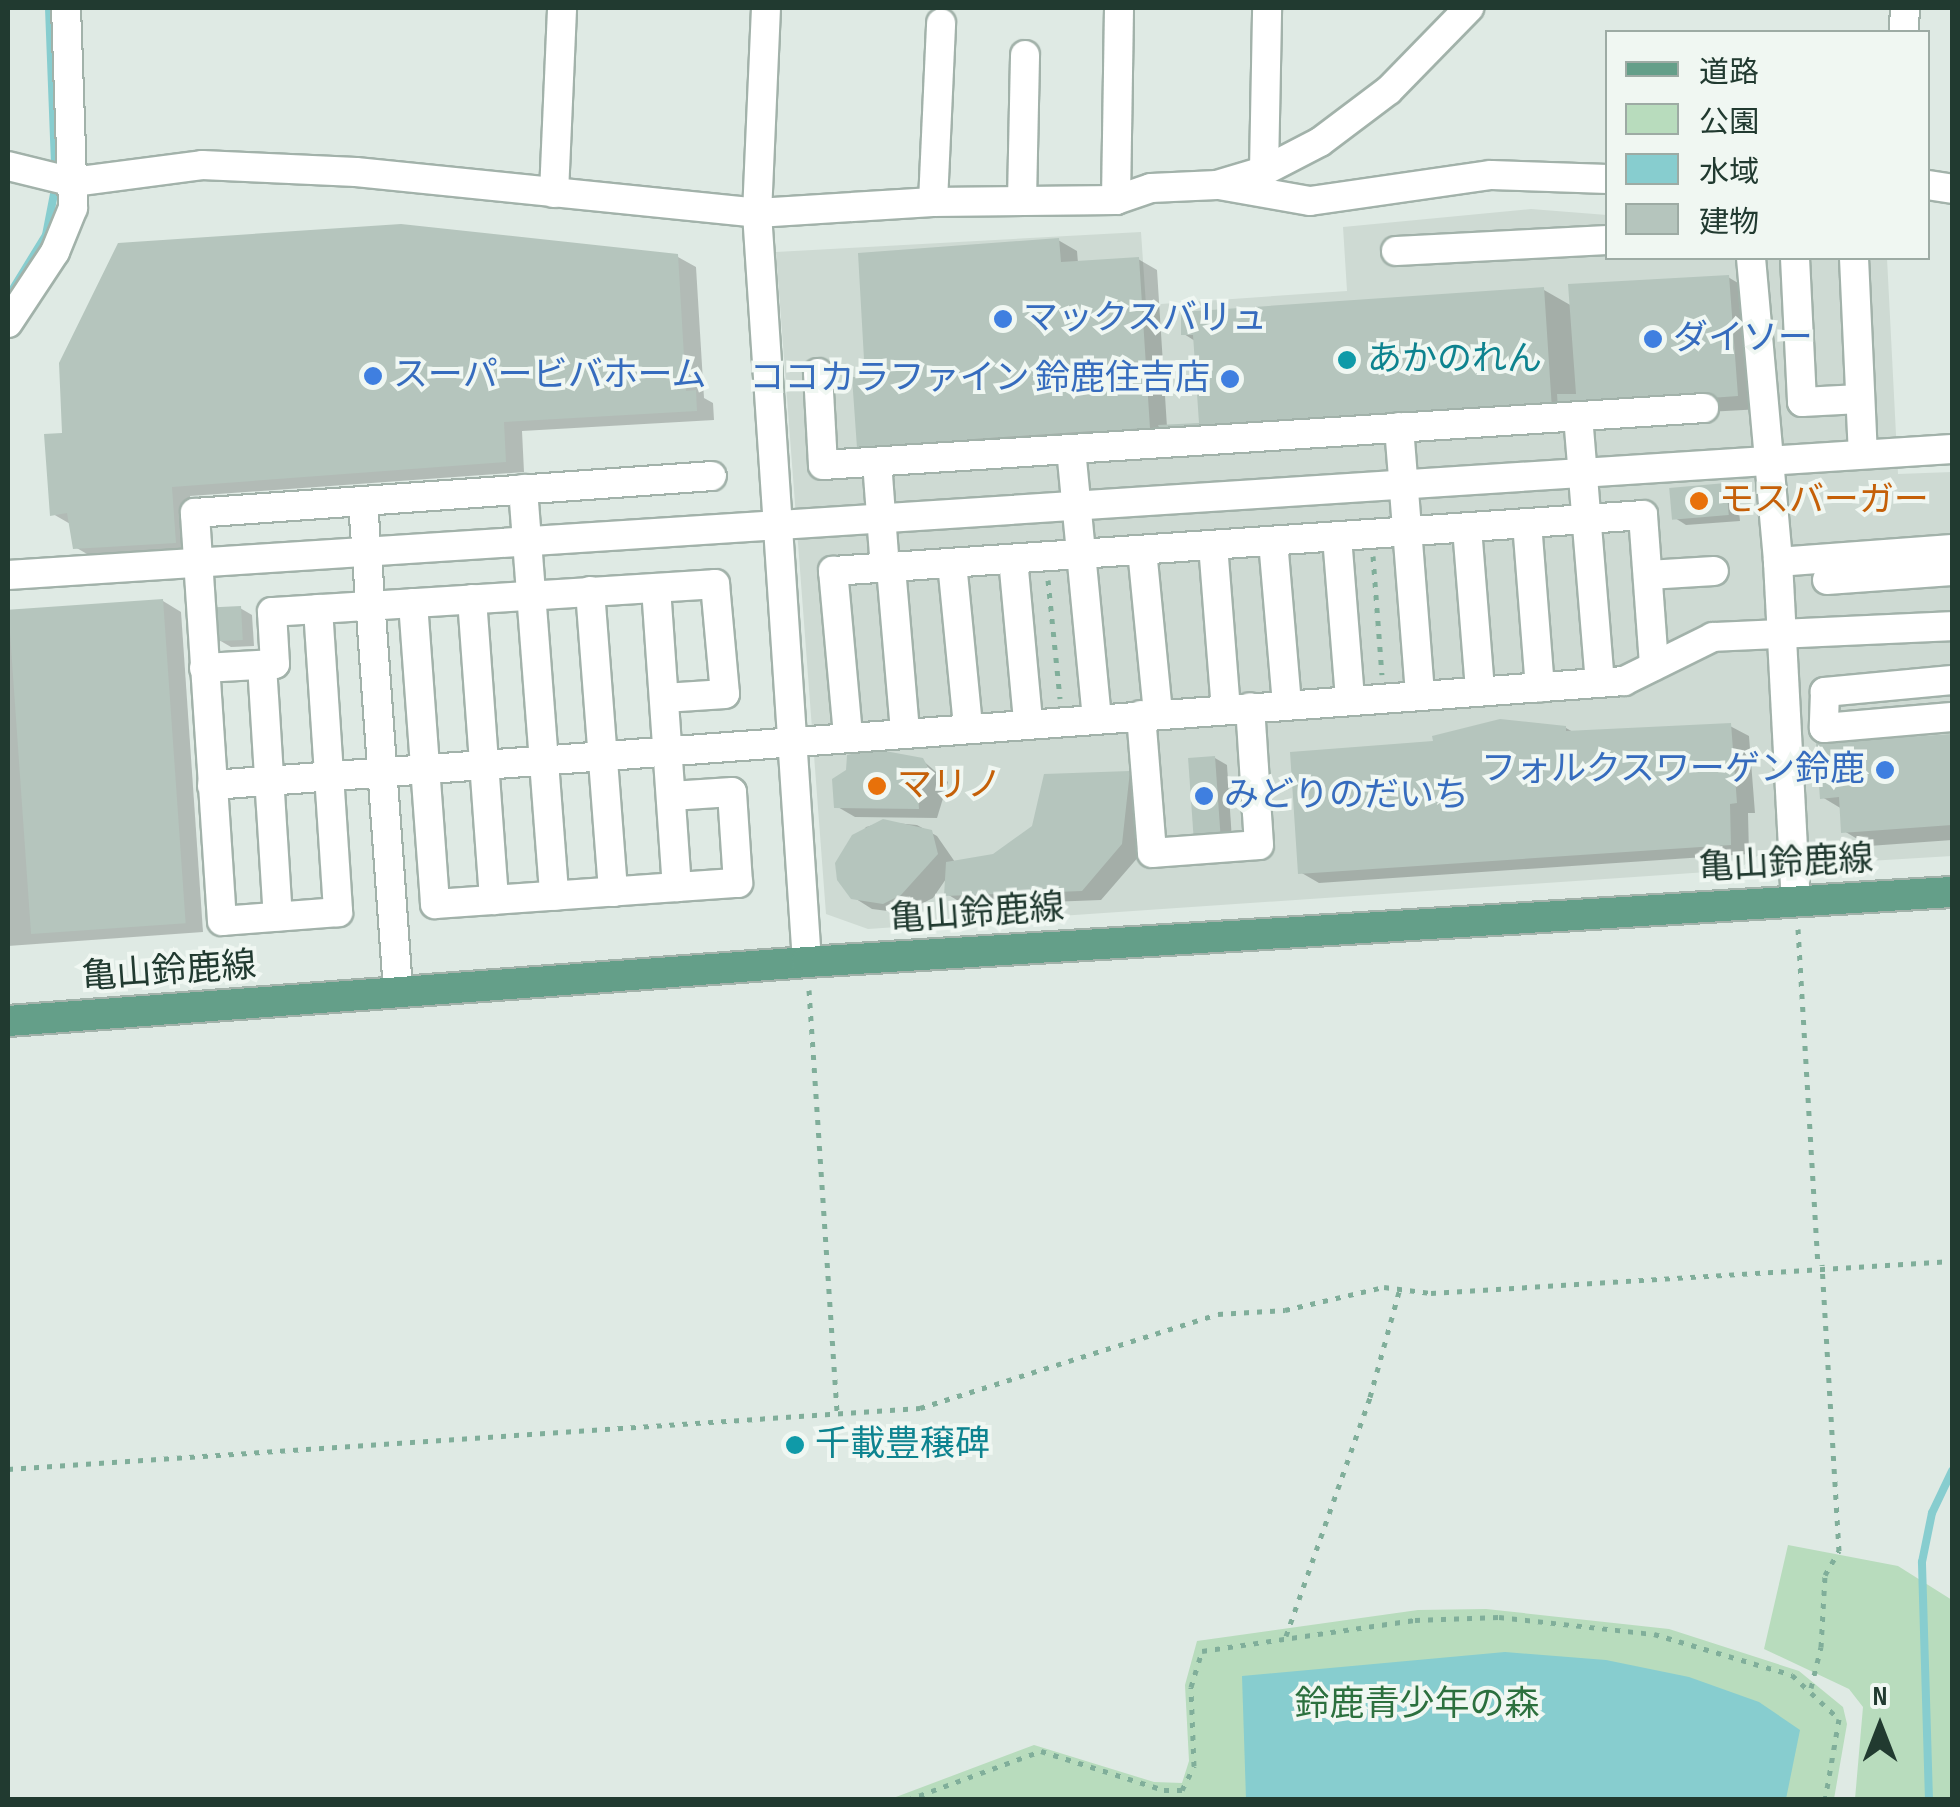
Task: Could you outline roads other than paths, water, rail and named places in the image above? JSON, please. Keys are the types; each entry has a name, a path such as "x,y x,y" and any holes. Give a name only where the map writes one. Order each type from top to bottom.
{"main road":[{"name":"亀山鈴鹿線","path":"8,1021 807,962 1952,892"}],"street":[{"path":"8,323 55,252 73,208 66,8"},
{"path":"554,194 562,8"},
{"path":"766,8 757,214 797,746 807,962"},
{"path":"1116,200 1119,8"},
{"path":"1264,172 1267,8"},
{"path":"8,166 73,182 202,165 356,172 757,214 933,202 1116,200 1150,188 1218,184 1264,172 1353,119 1469,8"},
{"path":"933,202 940,23"},
{"path":"1022,200 1024,55"},
{"path":"1218,184 1310,201 1491,175 1605,179"},
{"path":"1396,251 1605,240"},
{"path":"1751,260 1784,637 1796,901"},
{"path":"1795,260 1802,402 1860,400"},
{"path":"1854,260 1860,400 1868,458"},
{"path":"1757,333 1798,329"},
{"path":"818,373 823,465 1704,408"},
{"path":"1578,416 1600,682"},
{"path":"1400,428 1420,695"},
{"path":"8,575 1768,456 1868,458 1952,448"},
{"path":"1071,449 1097,718"},
{"path":"877,462 905,731"},
{"path":"318,609 338,912 222,922 195,513 712,476"},
{"path":"522,490 554,896"},
{"path":"362,502 398,992"},
{"path":"848,735 833,572 1644,516 1654,666"},
{"path":"1527,524 1540,686"},
{"path":"1467,528 1480,691"},
{"path":"1337,537 1350,700"},
{"path":"1273,541 1288,704"},
{"path":"1142,550 1152,854 1260,845 1213,545"},
{"path":"1778,562 1952,549"},
{"path":"1013,559 1028,722"},
{"path":"952,564 968,726"},
{"path":"1648,575 1714,570"},
{"path":"1827,580 1952,571"},
{"path":"204,668 275,664 272,612 716,584 725,694 664,698"},
{"path":"656,588 677,887"},
{"path":"590,592 612,892"},
{"path":"472,599 494,900"},
{"path":"413,603 435,904 738,883 732,792 671,796"},
{"path":"212,785 797,746 848,735 1624,680 1714,637 1784,637 1952,626"},
{"path":"262,665 278,916"},
{"path":"1952,680 1826,692 1824,728 1952,717"}],"water":[{"path":"1505,1652 1606,1660 1689,1677 1759,1702 1800,1730 1786,1799 1246,1799 1242,1676"}],"waterway":[{"path":"49,8 55,164"},
{"path":"8,297 46,235 54,194"},
{"path":"1929,1800 1922,1562 1932,1513 1952,1471"}],"place":[{"name":"マックスバリュ","path":"1003,319"},
{"name":"ダイソー","path":"1653,339"},
{"name":"あかのれん","path":"1347,360"},
{"name":"スーパービバホーム","path":"373,376"},
{"name":"ココカラファイン 鈴鹿住吉店","path":"1230,379"},
{"name":"モスバーガー","path":"1699,501"},
{"name":"フォルクスワーゲン鈴鹿","path":"1885,770"},
{"name":"マリノ","path":"877,786"},
{"name":"みどりのだいち","path":"1204,796"},
{"name":"千載豊穣碑","path":"795,1445"}],"park label":[{"name":"鈴鹿青少年の森","path":"1417,1705"}]}
